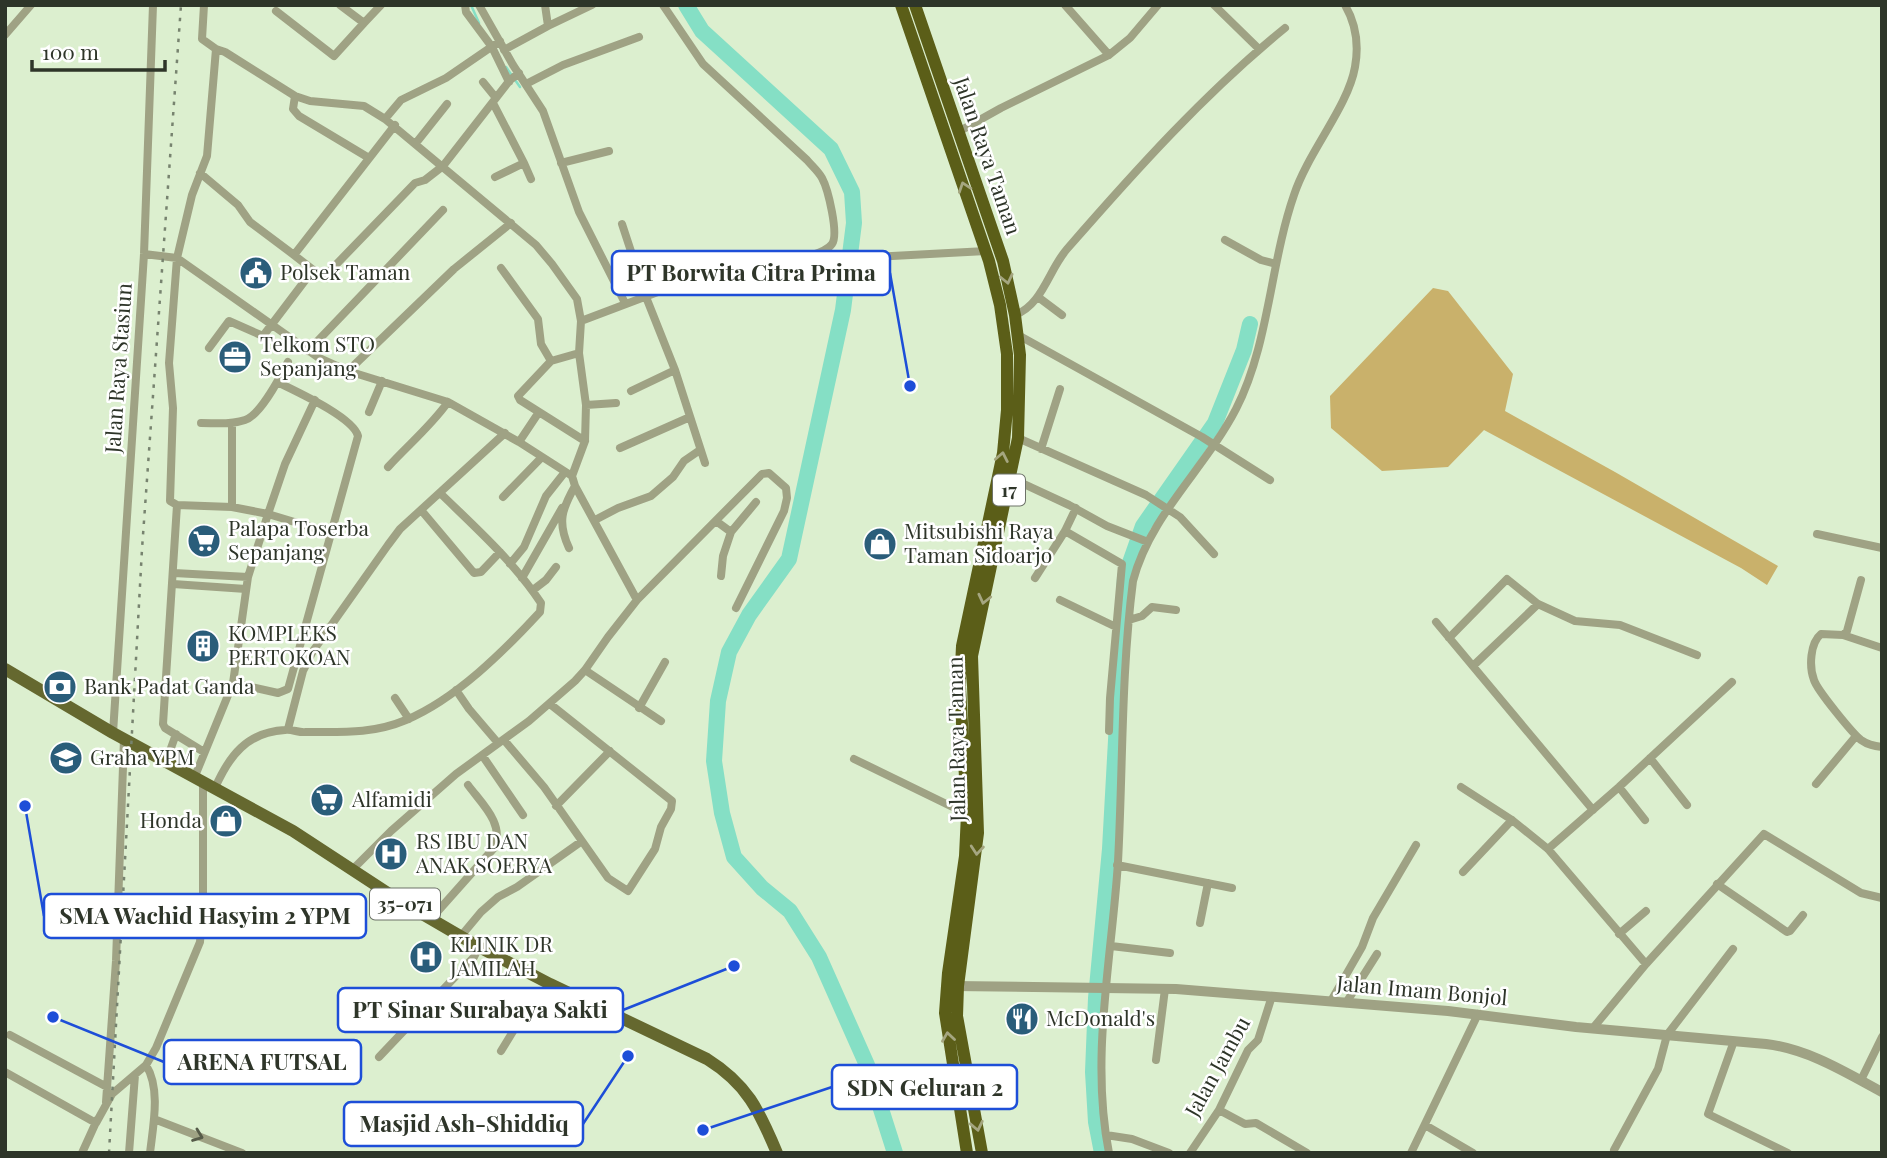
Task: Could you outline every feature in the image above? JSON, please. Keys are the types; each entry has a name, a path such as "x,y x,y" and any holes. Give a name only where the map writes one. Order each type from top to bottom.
{"highway":[{"name":"Jalan Raya Taman","path":"901,5 986,251 998,294 1007,354 1007,410 1003,453 962,646 960,687 967,814 952,986 982,1153"},
{"name":"Jalan Raya Taman","path":"915,5 1003,261 1018,335 1021,383 1018,438 1011,478 972,656 978,832 945,1013 967,1153"}],"main road":[{"name":"35-071","path":"5,669 119,736 293,831 430,920 550,984 707,1059 727,1072 746,1091 758,1108 777,1153"}],"street":[{"path":"5,35 31,5"},
{"name":"Jalan Raya Stasiun","path":"96,1123 105,1103 107,1087 116,961 119,736 144,254 153,5"},
{"path":"204,5 202,40 295,96 310,101 364,106 395,125 536,245 577,299 581,321 579,353 586,405 584,441 569,474 546,496 524,547 510,564"},
{"path":"340,5 364,23"},
{"path":"276,12 334,56 381,5"},
{"path":"465,5 467,12 497,45 513,78"},
{"path":"479,5 513,78 526,84 543,111 579,212 622,304"},
{"path":"545,5 548,26"},
{"path":"385,119 407,96 446,78 497,45 548,26 592,5"},
{"path":"663,5 703,64 821,176 829,197 835,236 832,245 826,250 798,261"},
{"path":"1065,5 1109,55"},
{"path":"958,132 1109,55 1130,38 1158,5"},
{"path":"1214,5 1259,49"},
{"path":"1109,731 1142,539 1162,505 1247,385 1268,262 1299,179 1348,90 1355,67 1357,40 1352,16 1345,5"},
{"path":"1015,315 1025,311 1038,297 1060,258 1130,177 1214,91 1285,28"},
{"path":"526,84 563,65 639,37"},
{"path":"216,49 207,156 192,195 177,258 170,352 173,408 169,499 177,505 232,506 331,533"},
{"path":"200,173 238,205 250,222 313,270 325,276 415,183 425,180 443,166 513,78"},
{"path":"483,82 495,101 531,179"},
{"path":"295,96 293,109 299,116 369,158"},
{"path":"416,143 447,104"},
{"path":"294,255 395,125"},
{"path":"561,163 570,163 610,151"},
{"path":"495,177 524,163"},
{"path":"308,351 443,210"},
{"path":"348,371 454,269 511,223"},
{"path":"622,224 675,370 705,463"},
{"path":"1225,240 1268,262"},
{"path":"581,321 671,287 798,261 986,251"},
{"path":"144,254 177,258 308,351 348,371 448,402 505,433 569,474 637,600"},
{"path":"501,268 538,319 541,344 551,361"},
{"path":"209,348 229,321 259,337 263,336 274,325 313,270"},
{"path":"1038,297 1062,315"},
{"path":"1018,335 1207,441 1270,480"},
{"path":"579,353 551,361 519,395 520,400 584,441"},
{"path":"201,422 232,424 252,417 288,362"},
{"path":"631,391 675,370"},
{"path":"369,412 382,381"},
{"path":"233,683 278,693 288,689 358,432 314,400 277,382"},
{"path":"1041,449 1060,389"},
{"path":"82,1153 113,1094 146,1065 172,1013 200,942 203,900 199,779 205,752 233,683 248,577 285,464 314,400"},
{"path":"388,467 433,423 448,402"},
{"path":"586,405 616,402"},
{"path":"519,442 539,412"},
{"path":"620,449 690,417"},
{"path":"232,424 232,506"},
{"path":"288,729 303,671 320,639 396,534 505,433"},
{"path":"1018,438 1162,505 1185,522 1213,554"},
{"path":"595,520 651,496 673,477 684,461 700,450"},
{"path":"503,497 542,457"},
{"path":"352,870 456,774 550,704 585,670 637,600 766,472 786,488 787,499 779,523 736,608"},
{"path":"1011,478 1076,508 1107,526 1142,539"},
{"path":"522,578 562,508 577,489"},
{"path":"215,788 227,763 239,748 271,732 288,729 301,733 370,732 409,719 459,693 540,612 541,603 533,590 440,493"},
{"path":"721,576 723,556 731,532 756,502"},
{"path":"177,505 163,724 205,752"},
{"path":"562,508 564,534 569,548"},
{"path":"1035,578 1065,531 1076,508"},
{"path":"421,510 474,573 481,572 499,552"},
{"path":"716,521 731,532"},
{"path":"1065,531 1122,564 1116,627 1119,669 1117,865 1111,946 1099,986 1101,1080 1109,1153"},
{"path":"1817,534 1882,548"},
{"path":"533,590 546,580 556,567"},
{"path":"174,573 248,577"},
{"path":"1449,638 1507,579 1538,604 1575,621 1620,625 1697,655"},
{"path":"1843,635 1851,622 1861,580"},
{"path":"173,584 246,589"},
{"path":"1060,600 1116,627"},
{"path":"1473,666 1538,604"},
{"path":"1129,621 1142,616 1152,607 1176,610"},
{"path":"1436,622 1593,810"},
{"path":"1882,648 1843,635 1821,634 1813,645 1812,673 1818,688 1856,736 1868,744 1882,747"},
{"path":"639,708 665,662"},
{"path":"585,670 662,721"},
{"path":"1548,849 1732,682"},
{"path":"459,693 537,779 610,880 628,891 655,849 661,827 671,809 670,798 550,704"},
{"path":"395,698 409,719"},
{"path":"166,762 176,734"},
{"path":"1816,784 1856,736"},
{"path":"556,806 610,751"},
{"path":"482,755 523,815"},
{"path":"1650,758 1687,805"},
{"path":"853,759 967,814"},
{"path":"430,920 494,848 497,841 495,821 468,785"},
{"path":"1461,786 1512,820 1548,849 1646,964"},
{"path":"1619,787 1645,820"},
{"path":"1463,872 1512,820"},
{"path":"1593,1028 1646,964 1764,834 1851,887 1882,898"},
{"path":"461,936 498,897 517,887 582,841"},
{"path":"1331,1002 1366,940 1373,918 1416,845"},
{"path":"1117,865 1232,888"},
{"path":"1200,923 1208,883"},
{"path":"1717,884 1787,932 1803,915"},
{"path":"1619,934 1646,911"},
{"path":"1111,946 1170,953"},
{"path":"379,1057 474,957 480,947"},
{"path":"1614,1150 1658,1069 1668,1035 1732,949"},
{"path":"1346,1003 1377,954"},
{"path":"501,1051 520,1020 531,1019 550,984"},
{"name":"Jalan Imam Bonjol","path":"952,986 1099,986 1272,996 1786,1046 1804,1052 1882,1092"},
{"path":"1157,1060 1165,989"},
{"name":"Jalan Jambu","path":"1190,1153 1219,1110 1248,1051 1258,1040 1272,996"},
{"path":"1411,1153 1478,1014"},
{"path":"10,1035 107,1087"},
{"path":"1861,1080 1882,1037"},
{"path":"1734,1041 1707,1112 1770,1149 1788,1153"},
{"path":"146,1065 153,1082 154,1119 150,1153"},
{"path":"5,1072 96,1123"},
{"path":"129,1153 135,1075"},
{"path":"1219,1110 1245,1124 1256,1123 1307,1153"},
{"path":"154,1119 242,1153"},
{"path":"1425,1125 1473,1153"},
{"path":"1106,1135 1132,1139 1169,1153"}],"shaded area":[{"path":"1433,288 1448,291 1513,374 1505,411 1778,566 1767,585 1741,568 1484,430 1448,467 1382,471 1331,428 1330,396"}],"waterway":[{"path":"471,5 479,23"},
{"path":"686,5 702,31 831,149 852,192 854,223 843,310 789,559 749,615 729,652 718,701 714,761 722,813 734,857 762,888 790,911 819,957 867,1065 895,1153"},
{"path":"506,67 520,87"},
{"path":"1102,1153 1096,1122 1093,1072 1096,998 1110,849 1125,577 1143,526 1215,423 1244,350 1250,324"}],"railway":[{"path":"109,1153 142,549 181,5"}],"place":[{"name":"Polsek Taman","path":"256,273"},
{"name":"Telkom STO Sepanjang","path":"235,357"},
{"name":"PT Borwita Citra Prima","path":"910,386"},
{"name":"Palapa Toserba Sepanjang","path":"204,541"},
{"name":"Mitsubishi Raya Taman Sidoarjo","path":"880,544"},
{"name":"KOMPLEKS PERTOKOAN","path":"203,646"},
{"name":"Bank Padat Ganda","path":"60,687"},
{"name":"Graha YPM","path":"66,758"},
{"name":"Alfamidi","path":"327,800"},
{"name":"SMA Wachid Hasyim 2 YPM","path":"25,806"},
{"name":"Honda","path":"226,821"},
{"name":"RS IBU DAN ANAK SOERYA","path":"391,854"},
{"name":"KLINIK DR JAMILAH","path":"426,957"},
{"name":"PT Sinar Surabaya Sakti","path":"734,966"},
{"name":"ARENA FUTSAL","path":"53,1017"},
{"name":"McDonald's","path":"1022,1019"},
{"name":"Masjid Ash-Shiddiq","path":"628,1056"},
{"name":"SDN Geluran 2","path":"703,1130"}]}
